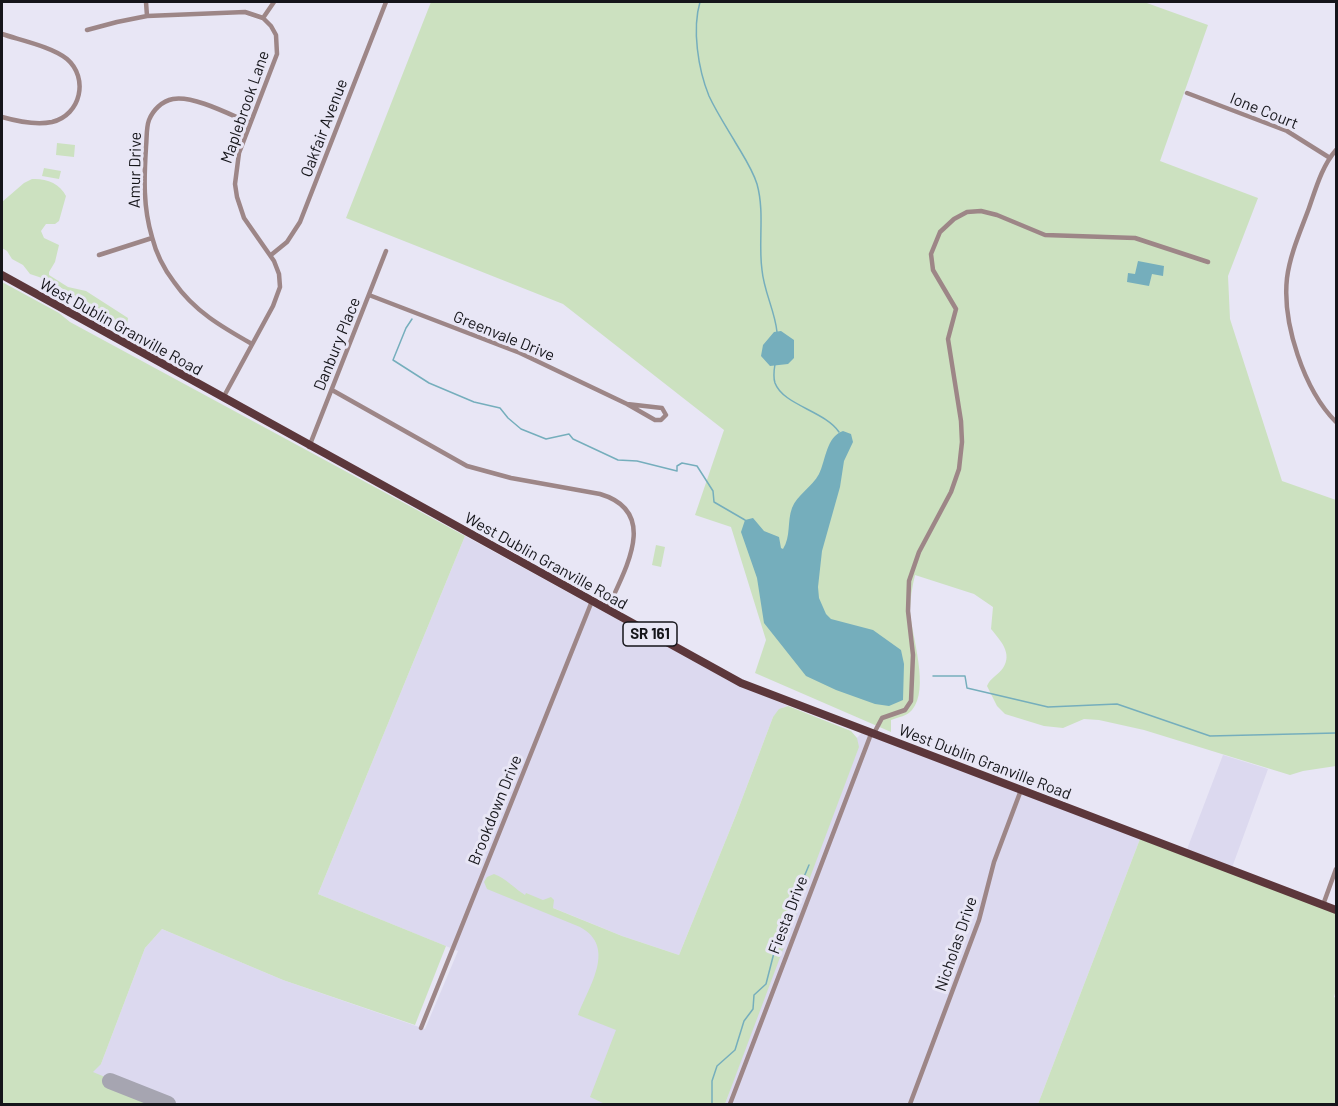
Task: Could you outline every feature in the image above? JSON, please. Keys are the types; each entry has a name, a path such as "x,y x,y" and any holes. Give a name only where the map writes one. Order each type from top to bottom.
{"main road":[{"name":"West Dublin Granville Road","path":"2,275 309,447 741,684 1336,910"}],"street":[{"path":"146,2 147,16"},
{"path":"87,30 147,16 245,12 263,18 274,2"},
{"name":"Oakfair Avenue","path":"271,255 287,242 300,222 386,2"},
{"name":"Maplebrook Lane","path":"223,398 279,291 279,274 271,255 246,223 236,192 237,160 278,50 278,39 274,30 263,18"},
{"path":"2,34 57,53 72,65 79,80 79,96 70,112 61,119 48,123 2,117"},
{"name":"Ione Court","path":"1187,93 1287,131 1330,158"},
{"name":"Amur Drive","path":"250,123 188,99 174,99 165,102 152,114 147,131 144,197 152,238 166,271 189,301 212,320 252,344"},
{"path":"1336,150 1318,183 1295,245 1287,277 1286,293 1290,323 1304,371 1320,402 1336,422"},
{"path":"872,734 881,719 905,710 911,700 913,655 908,612 908,586 919,552 952,488 960,456 961,421 948,339 956,310 932,265 931,252 941,230 956,217 972,211 1001,216 1045,235 1135,238 1208,262"},
{"path":"99,255 152,238"},
{"name":"Danbury Place","path":"309,447 386,251"},
{"name":"Greenvale Drive","path":"369,296 520,353 627,404 655,420 661,420 666,415 662,408 627,404"},
{"path":"332,390 467,466 511,478 600,494 614,498 624,505 633,523 634,543 607,610"},
{"name":"Brookdown Drive","path":"421,1028 591,602"},
{"name":"Fiesta Drive","path":"730,1104 872,734"},
{"name":"Nicholas Drive","path":"910,1104 979,920 994,862 1021,790"},
{"path":"1323,905 1336,869"}],"shaded area":[{"path":"465,536 728,680 788,706 773,717 679,955 622,936 497,885 671,959 608,1104 2,1104 2,1035 101,1064 145,948 162,929 283,980 425,1029 458,951 318,894"},
{"path":"864,730 1186,852 1223,755 1268,769 1230,873 1140,839 1038,1104 725,1104 775,965 857,751 857,738"}],"green space":[{"path":"431,2 1144,2 1208,25 1160,161 1258,198 1228,276 1230,319 1282,481 1336,500 1336,766 1290,775 1144,730 1099,720 1084,719 1063,728 1044,726 1005,714 997,706 987,686 1003,668 1007,657 1004,647 991,629 993,607 974,594 915,575 910,612 920,689 912,710 891,720 891,732 755,673 766,640 731,527 695,515 724,430 563,304 346,218"},
{"path":"57,143 75,145 74,157 56,155"},
{"path":"44,168 61,171 59,179 42,176"},
{"path":"32,179 52,182 66,196 59,221 55,224 46,224 41,231 44,238 59,245 49,275 68,287 86,291 128,318 127,325 122,327 115,325 65,290 30,274 23,265 12,259 2,248 2,202"},
{"path":"2,282 59,313 70,322 465,536 318,894 446,946 415,1025 283,980 162,929 145,948 101,1064 93,1072 170,1104 2,1104"},
{"path":"656,545 665,547 661,567 652,565"},
{"path":"788,706 851,731 857,738 859,747 725,1104 605,1104 590,1097 616,1030 578,1015 597,968 599,956 597,945 591,935 580,927 487,889 484,882 487,877 494,874 525,895 526,893 543,900 551,897 554,900 553,908 622,936 679,955 773,717 779,709"},
{"path":"1140,839 1336,913 1336,990 1334,997 1336,998 1336,1104 1038,1104"}],"water":[{"path":"1138,261 1164,266 1163,276 1152,274 1149,286 1127,282 1128,273 1135,274"},
{"path":"781,331 794,340 794,358 788,364 770,366 761,356 763,345 774,332"},
{"path":"843,431 851,434 853,442 844,461 840,487 822,551 819,598 826,614 831,619 873,630 901,650 904,664 903,700 889,706 875,704 836,690 806,676 764,623 757,578 741,532 745,520 753,518 764,531 779,537 783,549 794,503 816,479 833,438"}],"waterway":[{"path":"700,2 696,36 702,74 712,102 747,161 757,184 761,206 762,270 777,332"},
{"path":"412,319 393,360 429,383 474,402 500,408 521,429 546,439 569,434 573,439 618,460 637,461 677,471 677,466 682,463 697,466 713,491 714,502 745,520"},
{"path":"775,364 774,381 779,391 833,425 839,432"},
{"path":"933,676 965,676 967,688 1048,707 1117,704 1210,736 1336,733"},
{"path":"712,1104 712,1081 717,1066 735,1050 744,1021 753,1009 754,995 766,984 777,941 809,865"}],"taxiway":[{"path":"110,1081 168,1104"}]}
